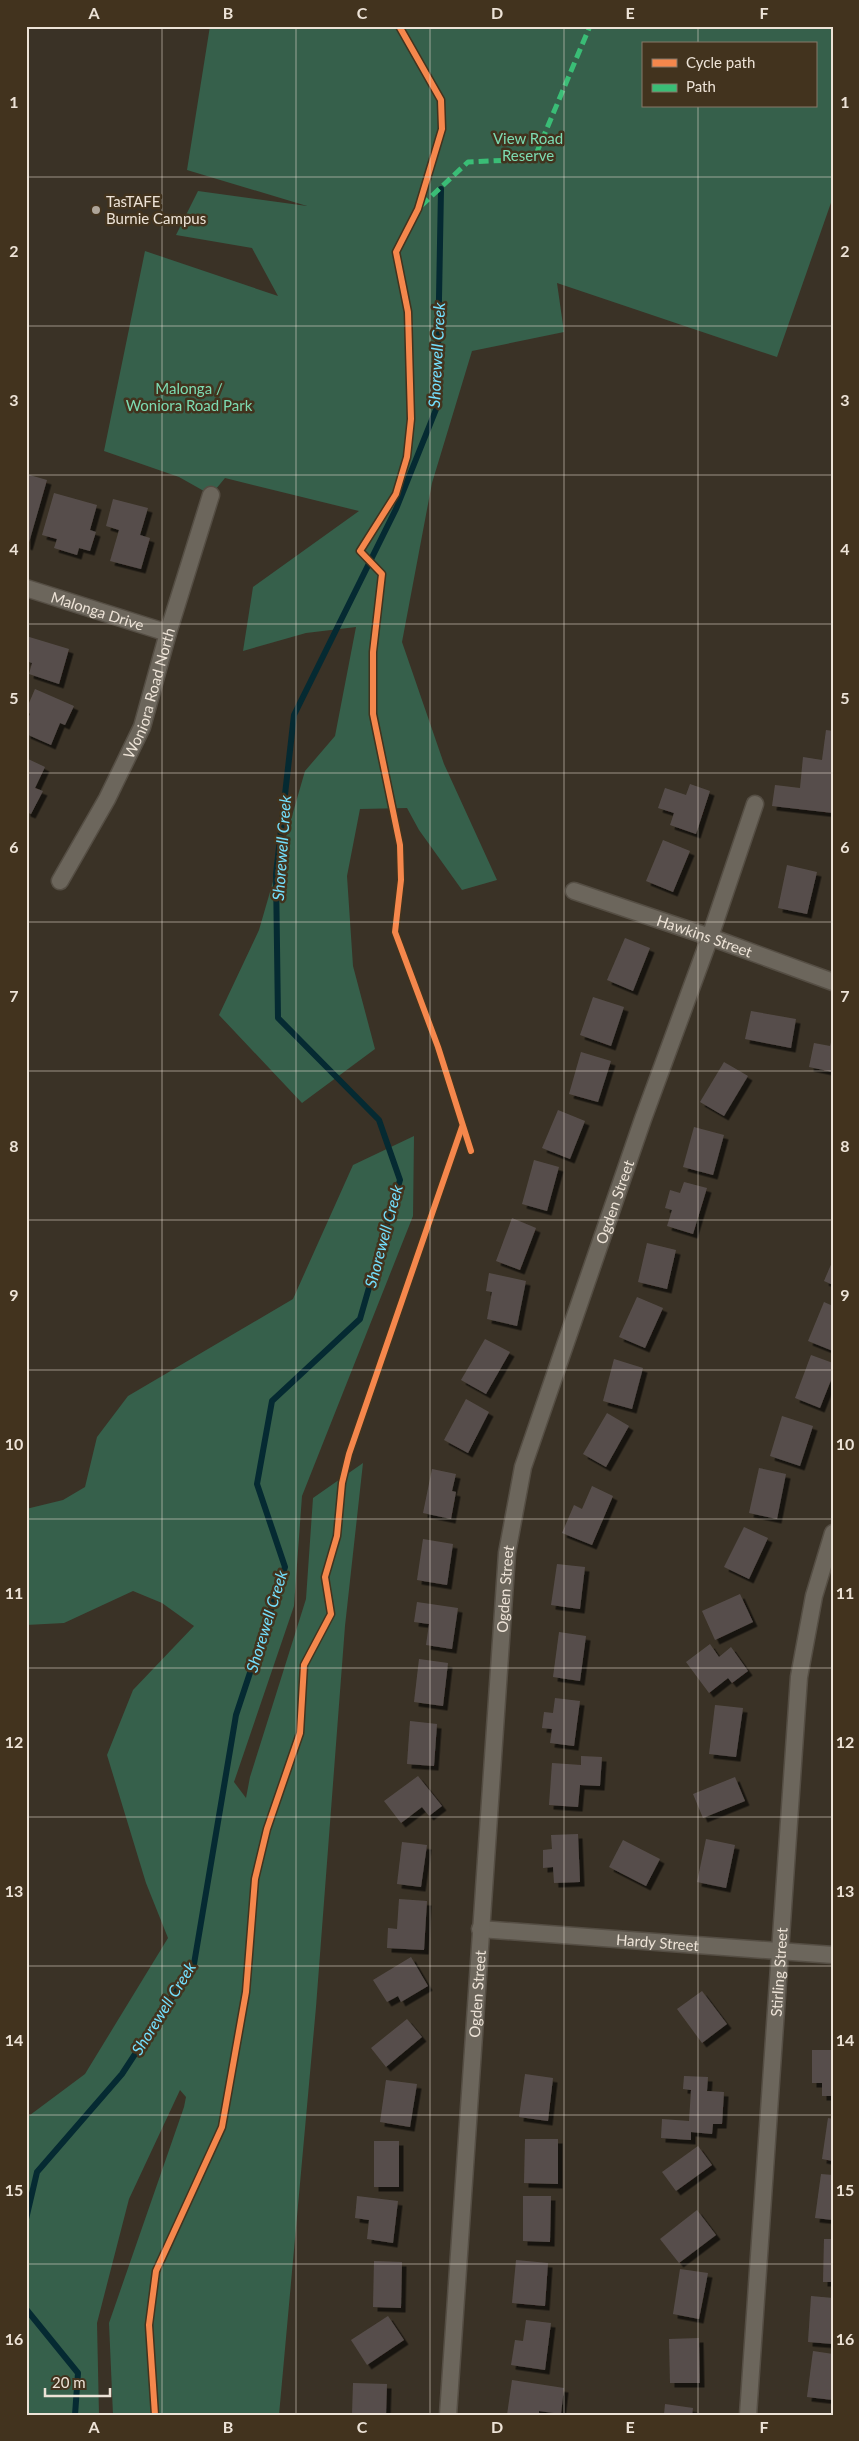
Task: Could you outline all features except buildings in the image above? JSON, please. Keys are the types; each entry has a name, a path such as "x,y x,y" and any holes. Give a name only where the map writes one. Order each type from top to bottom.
{"street":[{"name":"Woniora Road North","path":"60,881 107,799 142,727 168,633 211,496"},
{"name":"Malonga Drive","path":"26,588 168,633"},
{"name":"Ogden Street","path":"448,2415 507,1553 523,1467 643,1119 710,937 755,804"},
{"name":"Hawkins Street","path":"574,890 833,982"},
{"name":"Stirling Street","path":"748,2415 799,1676 814,1596 833,1533"},
{"name":"Hardy Street","path":"480,1929 833,1954"}],"green space":[{"path":"210,26 833,26 833,197 777,357 557,283 564,332 472,351 432,483 402,642 444,764 497,880 462,890 419,830 407,808 360,809 347,876 353,966 375,1049 302,1103 219,1015 259,930 305,771 335,736 356,627 306,633 243,651 253,587 359,511 225,478 211,495 179,477 104,451 145,251 278,296 252,248 176,235 198,191 307,206 187,170"},
{"path":"414,1136 413,1216 302,1496 294,1606 234,1782 246,1798 250,1777 306,1599 313,1498 363,1463 345,1626 316,2007 279,2415 113,2415 109,2323 184,2107 186,2097 180,2090 129,2199 97,2323 99,2415 26,2415 26,2118 85,2074 168,1938 146,1883 107,1755 133,1690 194,1626 162,1603 133,1591 64,1623 26,1625 26,1509 63,1500 85,1487 97,1437 128,1396 293,1299 353,1165"}],"waterway":[{"name":"Shorewell Creek","path":"26,2219 37,2172 122,2074 194,1964 236,1715 285,1567 257,1484 272,1401 360,1319 400,1180 379,1120 278,1018 276,874 294,715 396,509 437,407 441,189"},
{"name":"Shorewell Creek","path":"26,2309 78,2373 75,2415"}],"marked path":[{"path":"421,206 468,162 534,159 590,26"}],"cycle path":[{"path":"399,26 441,100 442,129 418,209 396,252 408,312 411,419 407,457 396,494 360,551 382,574 373,652 373,714 400,845 401,880 395,932 438,1047 471,1151"},
{"path":"155,2415 149,2325 156,2271 222,2127 246,1992 255,1879 267,1829 300,1733 304,1665 331,1614 325,1577 337,1536 342,1483 349,1454 462,1127"}],"place":[{"name":"TasTAFE Burnie Campus","path":"96,210"}],"park label":[{"name":"View Road Reserve","path":"528,146"},
{"name":"Malonga / Woniora Road Park","path":"189,396"}]}
